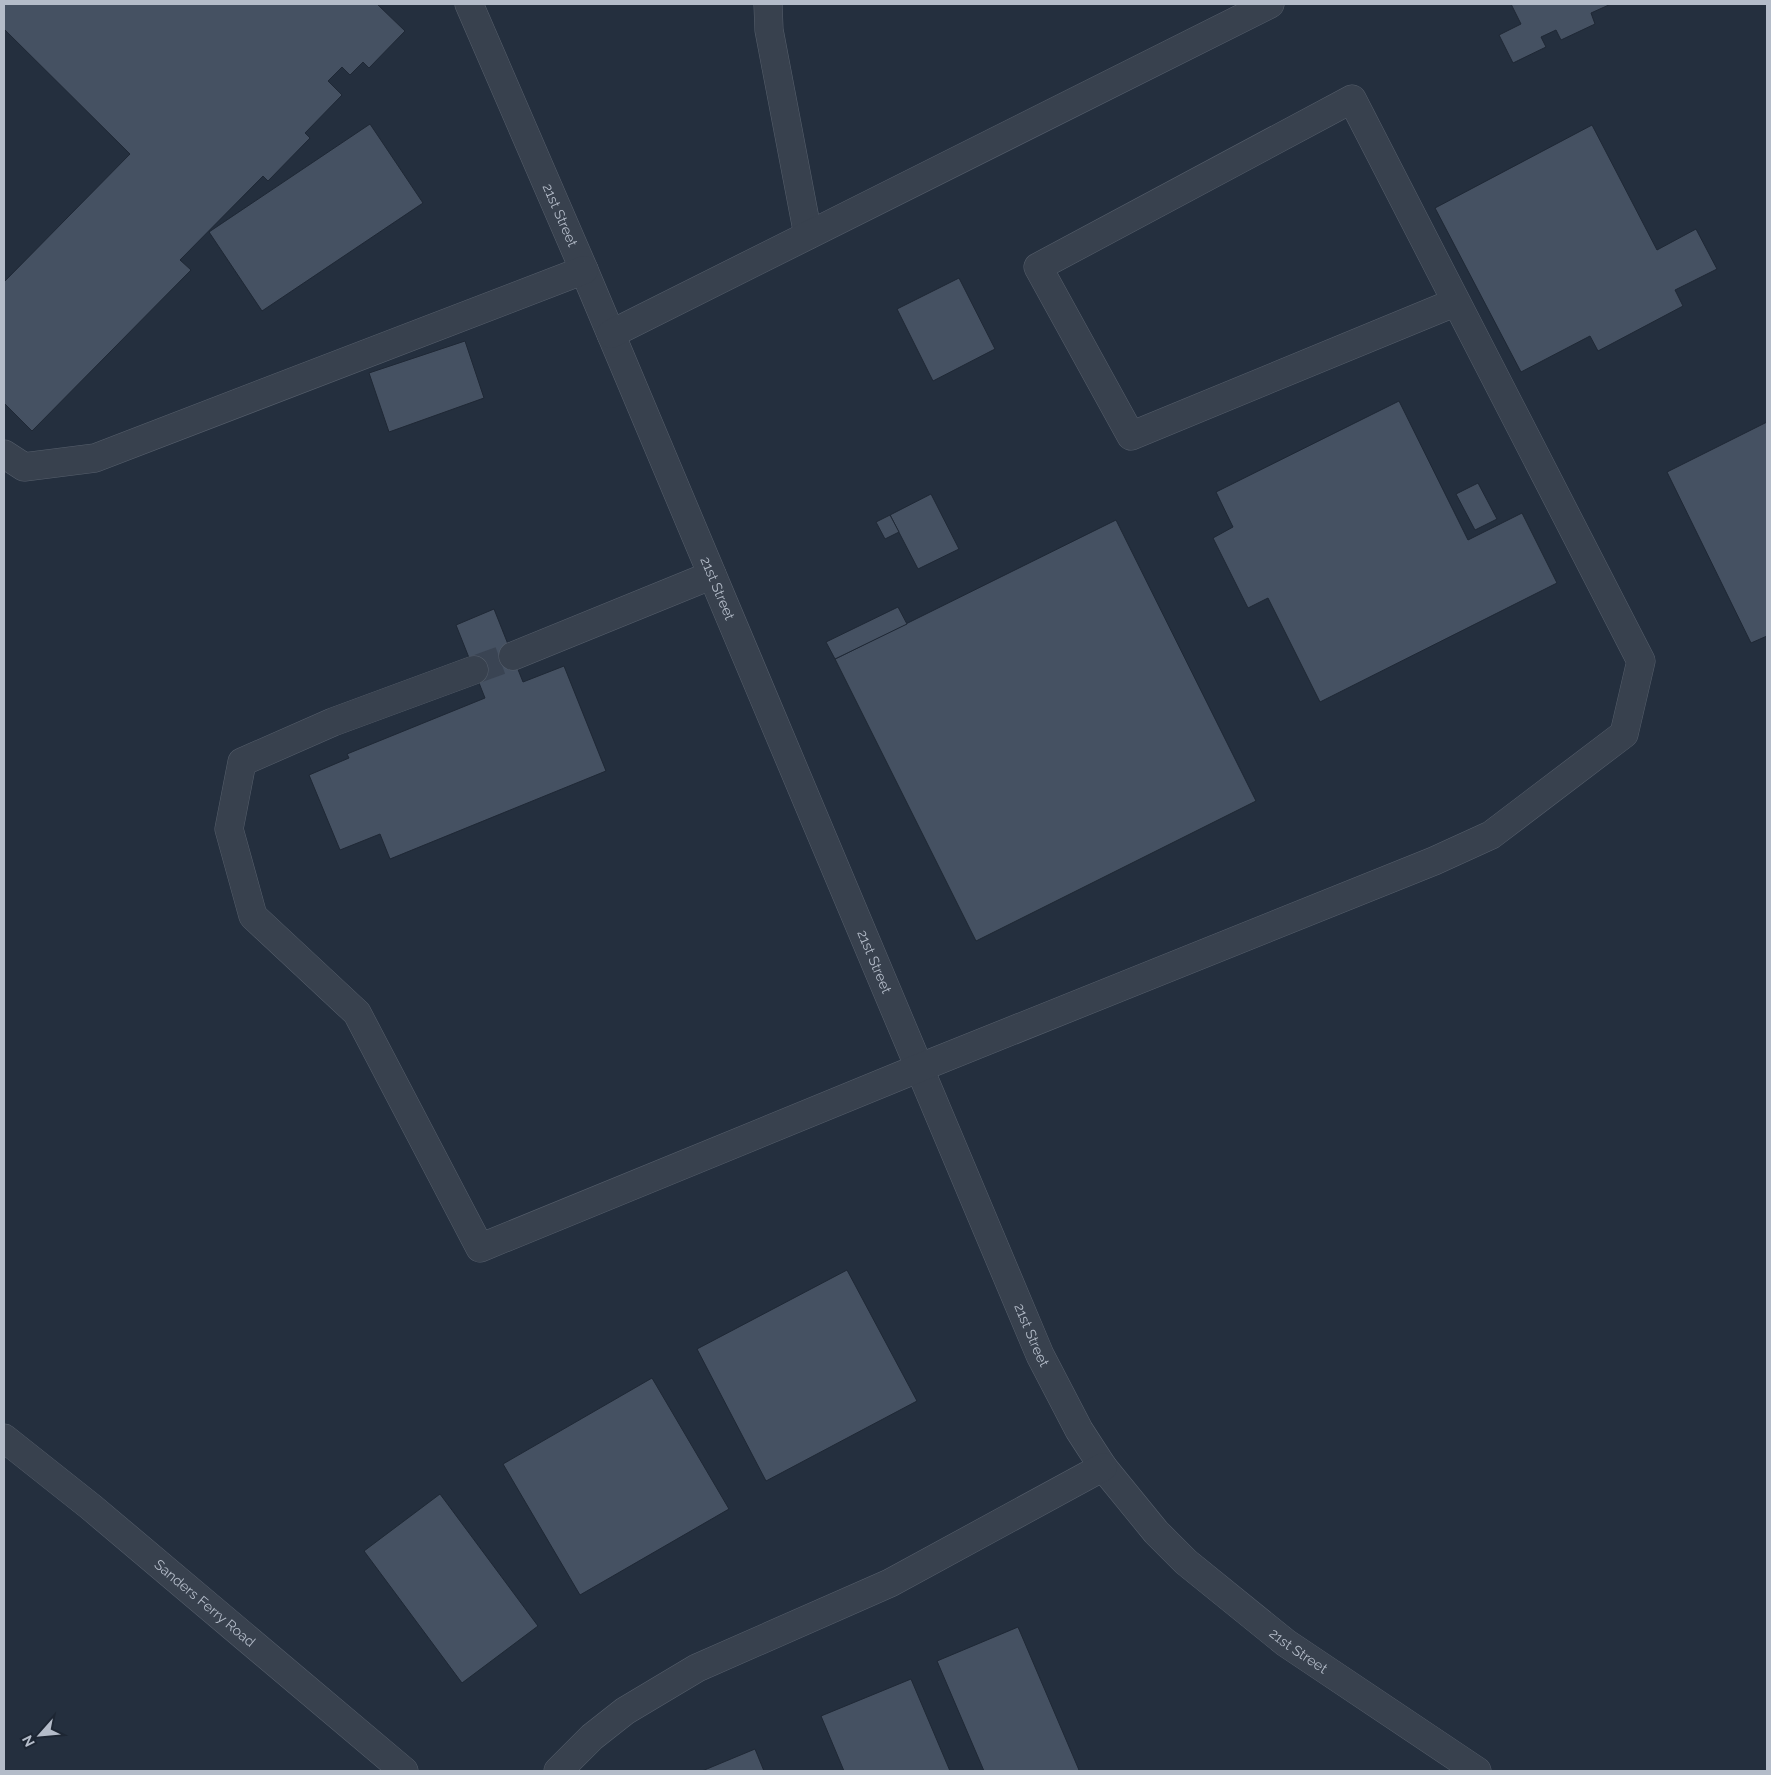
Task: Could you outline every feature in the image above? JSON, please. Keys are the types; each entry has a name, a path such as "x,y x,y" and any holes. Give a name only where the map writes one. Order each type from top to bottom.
{"street":[{"name":"21st Street","path":"469,4 584,270 1040,1355 1079,1430 1103,1467 1156,1532 1194,1569 1286,1643 1477,1771"},
{"path":"768,4 769,30 808,235"},
{"path":"611,334 1270,4"},
{"path":"474,670 333,722 242,762 228,829 253,916 357,1013 480,1248 919,1068 1434,861 1491,835 1624,734 1641,661 1352,99 1038,267 1131,436 1456,302"},
{"path":"4,454 24,468 95,458 584,270"},
{"path":"513,656 712,575"},
{"name":"Sanders Ferry Road","path":"4,1438 99,1513 404,1771"},
{"path":"558,1771 592,1737 625,1711 698,1668 890,1584 1103,1467"}],"building":[{"path":"4,4 377,4 405,31 369,68 363,62 350,75 342,67 328,81 342,95 305,133 310,138 268,181 263,176 180,260 191,270 32,431 4,403 4,282 130,154 4,29"},
{"path":"1511,4 1611,4 1591,13 1595,24 1561,40 1556,30 1541,37 1546,47 1513,63 1499,35 1521,24"},
{"path":"370,124 423,203 262,311 209,232"},
{"path":"1592,125 1657,250 1696,229 1717,269 1675,290 1683,306 1598,351 1590,336 1521,372 1435,208"},
{"path":"959,278 995,349 933,381 897,309"},
{"path":"465,341 484,398 389,432 369,373"},
{"path":"1399,401 1468,540 1522,513 1557,583 1320,702 1268,598 1248,608 1213,538 1233,527 1216,492"},
{"path":"1767,422 1767,636 1751,643 1667,472"},
{"path":"1478,483 1497,519 1475,530 1456,494"},
{"path":"931,494 959,549 918,569 890,515"},
{"path":"890,515 899,532 885,539 876,522"},
{"path":"1116,520 1256,801 976,941 835,659"},
{"path":"898,607 907,624 835,659 826,642"},
{"path":"494,609 523,682 564,666 606,771 390,859 380,834 340,850 309,775 349,758 347,754 485,698 456,625"},
{"path":"847,1270 917,1401 766,1481 697,1349"},
{"path":"652,1378 729,1509 580,1595 503,1464"},
{"path":"440,1494 538,1626 462,1683 364,1551"},
{"path":"1018,1627 1079,1770 984,1771 937,1661"},
{"path":"911,1679 950,1771 844,1771 821,1716"},
{"path":"755,1749 764,1771 702,1771"}],"tunnel":[{"path":"474,670 513,656"}]}
